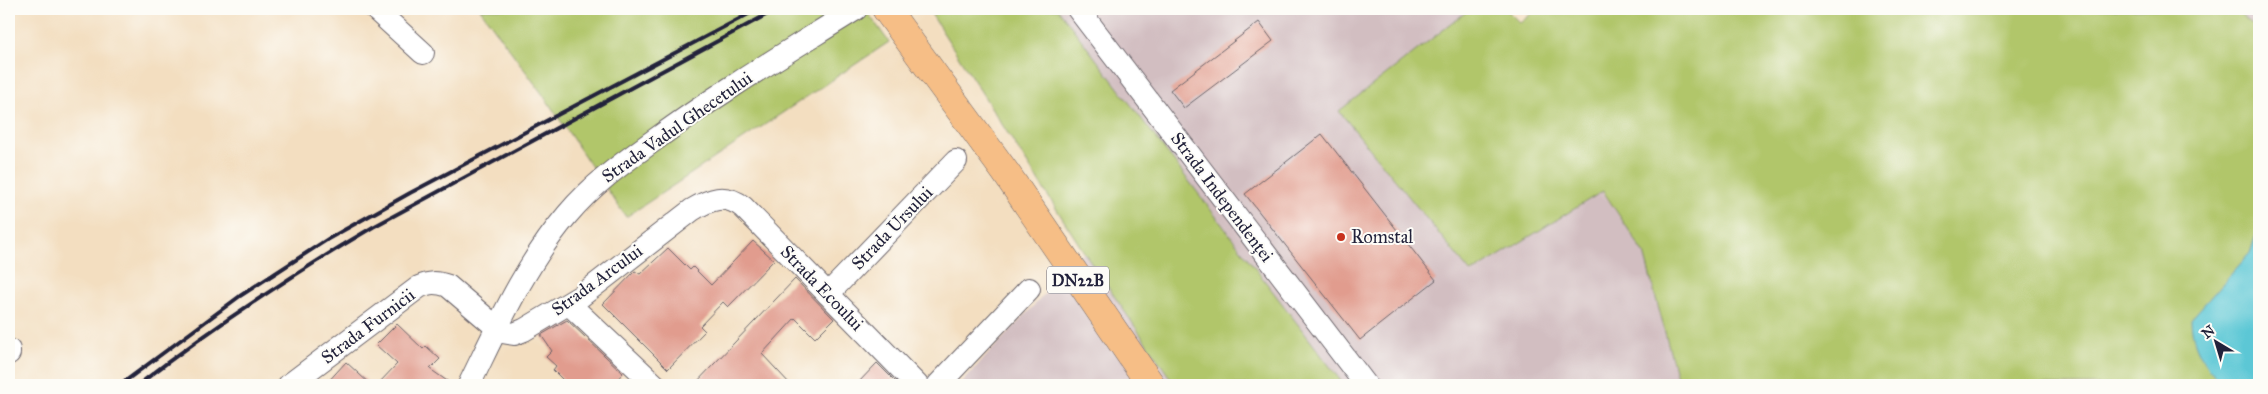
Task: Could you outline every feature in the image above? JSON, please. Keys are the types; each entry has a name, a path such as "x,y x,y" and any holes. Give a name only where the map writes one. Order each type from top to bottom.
{"main road":[{"name":"DN22B","path":"886,9 1006,174 1151,385"}],"street":[{"path":"374,9 423,53"},
{"name":"Strada Vadul Ghecetului","path":"496,328 514,292 540,251 568,215 605,176 705,103 856,9"},
{"name":"Strada Independenței","path":"1078,9 1366,385"},
{"name":"Strada Ursului","path":"828,294 956,161"},
{"name":"Strada Arcului","path":"496,328 502,332 514,334 569,304 692,210 704,203 723,198"},
{"name":"Strada Ecoului","path":"723,198 736,202 743,207 917,385"},
{"name":"Strada Furnicii","path":"289,385 419,287 428,283 438,282 448,286 496,328"},
{"path":"938,385 1029,289"},
{"path":"569,304 655,385"},
{"path":"470,385 496,328"}],"shaded area":[{"path":"1058,9 1470,9 1340,111 1471,273 1602,191 1644,253 1679,385 1344,385"},
{"path":"2232,9 2259,9 2259,29"},
{"path":"1084,252 1175,385 959,385"}],"green space":[{"path":"480,9 865,9 889,42 626,217 543,95"},
{"path":"928,9 1058,9 1344,385 1175,385 1084,252"},
{"path":"1470,9 1506,9 1520,23 1537,9 2232,9 2259,29 2259,385 1679,385 1644,253 1603,191 1471,273 1339,111"}],"water":[{"path":"2259,226 2259,385 2222,385 2200,355 2194,339 2191,319 2250,253"}],"building":[{"path":"1259,22 1273,41 1184,108 1170,90"},
{"name":"Romstal","path":"1322,134 1436,280 1360,340 1245,194"},
{"path":"753,241 774,260 728,307 723,302 700,326 705,331 668,369 603,304 635,271 640,274 668,248 690,270 693,267 711,285"},
{"path":"795,279 834,319 815,338 795,318 762,354 791,385 694,385"},
{"path":"567,320 623,373 612,385 568,385 553,370 556,366 546,357 552,351 541,335"},
{"path":"397,324 423,349 426,346 440,359 430,369 453,385 377,385 397,364 376,345"},
{"path":"346,362 371,385 325,385"},
{"path":"877,363 899,385 856,385"}],"railway":[{"path":"120,385 240,296 328,239 410,193 758,9"},
{"path":"138,385 253,302 373,227 777,9"}],"place":[{"name":"Romstal","path":"1341,237"}]}
